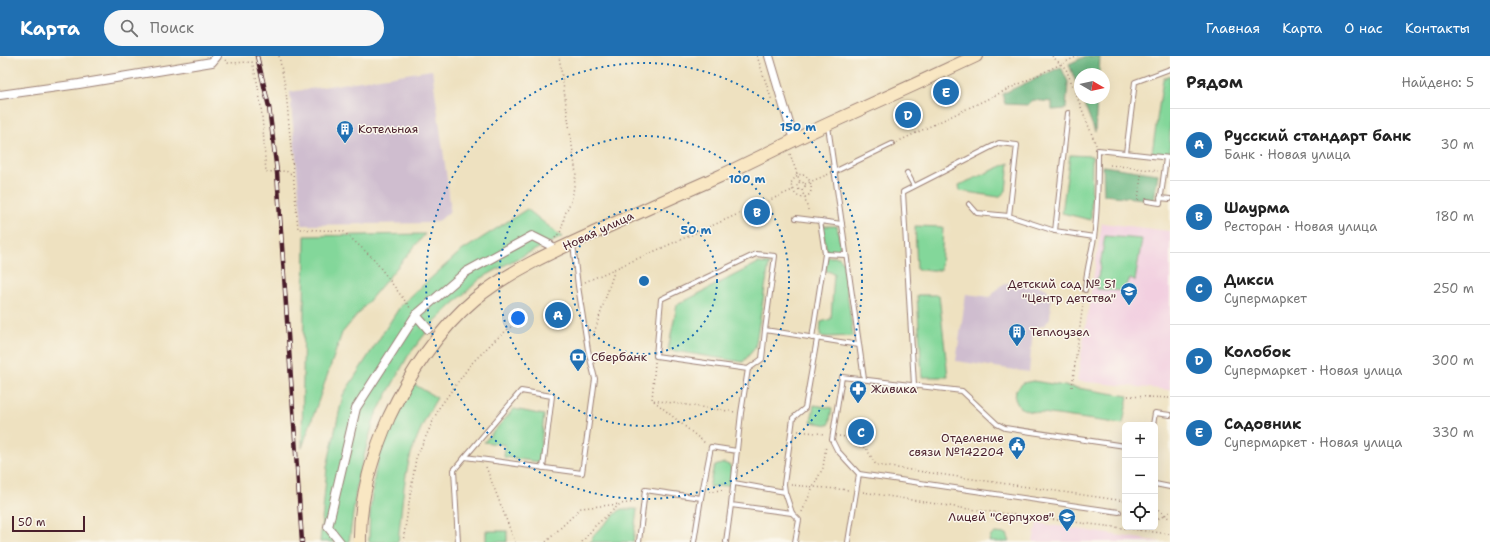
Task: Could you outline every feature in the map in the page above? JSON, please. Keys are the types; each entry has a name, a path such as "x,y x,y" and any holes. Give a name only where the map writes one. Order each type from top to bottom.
{"street":[{"path":"769,56 794,140"},
{"name":"Новая улица","path":"360,542 364,491 377,448 396,402 425,355 451,324 474,300 506,276 573,242 976,56"},
{"path":"0,95 79,84 212,62 220,58"},
{"path":"340,542 328,527 356,408 416,315 466,272 532,236 550,245"},
{"path":"416,315 428,330"}],"lane":[{"path":"1126,153 1135,82 1170,68"},
{"path":"1056,231 1068,113"},
{"path":"828,124 864,379"},
{"path":"914,385 903,192 999,143 1016,145 1009,216"},
{"path":"834,172 892,144"},
{"path":"1085,290 1086,273 1094,237 1097,203 1098,150 1168,158 1164,172 1160,203 1147,201"},
{"path":"907,173 914,186"},
{"path":"1160,198 1170,199"},
{"path":"969,204 977,212 1009,216 1056,231 1094,237"},
{"path":"796,218 842,224"},
{"path":"812,338 825,254 820,221"},
{"path":"465,457 582,473 595,379 588,350 573,242"},
{"path":"756,254 775,256 765,330 762,360 748,370 656,356 661,299 756,254"},
{"path":"825,254 846,254"},
{"path":"765,330 859,345"},
{"path":"795,542 799,520 792,513 784,484 794,418 805,408 817,339"},
{"path":"726,542 741,413 748,370"},
{"path":"1119,512 859,474 837,450 832,440 842,377 962,391 997,424 1005,428 1122,446"},
{"path":"458,542 454,470 521,391 552,396 542,468"},
{"path":"1154,422 1155,413 1170,415"},
{"path":"694,542 711,447 737,452"},
{"path":"848,542 859,474"},
{"path":"734,483 785,492"},
{"path":"1158,485 1170,487"},
{"path":"639,542 645,490 701,498"},
{"path":"731,505 792,513"}],"path":[{"path":"279,56 286,91 298,229 343,231 373,258 416,315"},
{"path":"550,245 561,231 565,214 572,199 576,172 559,56"},
{"path":"1052,56 1066,69 1098,150"},
{"path":"892,144 1078,56"},
{"path":"220,58 228,62 252,62 262,106 266,172 286,171 293,175"},
{"path":"1110,165 1164,172"},
{"path":"1138,200 1142,169"},
{"path":"578,286 793,190 797,188 797,185 800,182 805,184 834,172"},
{"path":"803,174 810,182 811,191 808,196 804,198 796,196 791,182 796,175 803,174"},
{"path":"805,184 805,187 802,190 810,220"},
{"path":"797,188 802,190"},
{"path":"588,350 615,269"},
{"path":"1072,387 1085,290"},
{"path":"402,542 416,458 439,408 471,364 494,341 513,325"},
{"path":"652,400 656,356"},
{"path":"1128,396 1170,398"},
{"path":"652,400 741,413"},
{"path":"652,400 711,447"},
{"path":"792,430 846,437 848,442 855,446 866,448 876,465 1122,501"},
{"path":"799,520 823,468 828,435"},
{"path":"483,459 515,542"},
{"path":"784,484 856,491 961,508 1122,528"},
{"path":"702,491 733,489"},
{"path":"546,542 581,508 644,501"},
{"path":"582,542 595,526 620,504"},
{"path":"1158,509 1170,519"},
{"path":"1158,519 1170,512"},
{"path":"1139,530 1170,534"}],"shaded area":[{"path":"432,70 449,194 449,212 440,220 432,223 302,225 290,92"},
{"name":"Детский сад № 51 \"Центр детства\"","path":"1102,223 1170,231 1170,390 1077,381"},
{"path":"1015,280 1030,282 1047,289 1051,302 1050,318 1045,325 1033,329 1029,372 956,361 966,294 990,297 1000,286"},
{"name":"Лицей \"Серпухов\"","path":"1037,523 1162,542 1033,542"}],"green space":[{"path":"1086,56 1100,56 1099,68 1074,68 1074,77 1069,64"},
{"path":"1061,67 1068,82 1066,109 1052,110 1052,102 1032,100 1028,105 1005,104 1002,94"},
{"path":"1170,75 1170,154 1152,153 1163,79"},
{"path":"1084,104 1097,104 1095,132"},
{"path":"1070,155 1092,156 1091,220 1062,213"},
{"path":"1009,163 1006,191 999,197 960,191 959,185"},
{"path":"1103,166 1158,174 1154,200 1104,195"},
{"path":"527,209 562,237 514,260 480,279 436,320 408,356 375,416 358,478 349,542 320,542 327,467 343,395 401,305 460,252"},
{"path":"822,226 837,226 841,251 827,252"},
{"path":"915,226 943,227 941,270 917,270"},
{"path":"425,234 342,333 302,448 305,236"},
{"path":"1105,236 1142,239 1135,281 1130,279 1123,291 1096,289"},
{"path":"827,257 839,257 843,262 853,336 820,336 821,322 831,319 834,273 826,271"},
{"path":"758,263 769,264 755,348 743,362 668,350 677,305"},
{"path":"917,295 939,295 948,377 922,377"},
{"path":"1033,381 1128,396 1123,422 1122,424 1028,411 1019,407 1015,399 1016,390 1023,383"},
{"path":"412,383 437,398 422,425 408,464 401,509 398,542 369,542 371,499 382,443 396,412"},
{"path":"814,405 832,408 829,425 811,422"},
{"path":"514,409 544,415 539,462 504,457 505,445 484,442"},
{"path":"724,463 730,465 732,474 731,485 709,487 715,466"},
{"path":"621,509 637,509 633,542 590,542 596,532"},
{"path":"486,531 507,531 507,542 486,542"},
{"path":"995,533 1007,534 1010,542 989,542 990,537"}],"railway":[{"path":"257,56 269,107 277,172 302,542"}],"place":[{"name":"Садовник","path":"946,92"},
{"name":"Колобок","path":"908,115"},
{"name":"Котельная","path":"345,144"},
{"name":"Шаурма","path":"757,212"},
{"name":"Детский сад № 51 \"Центр детства\"","path":"1129,306"},
{"name":"Русский стандарт банк","path":"558,315"},
{"name":"Теплоузел","path":"1017,347"},
{"name":"Сбербанк","path":"578,372"},
{"name":"Живика","path":"858,404"},
{"name":"Дикси","path":"861,432"},
{"name":"Отделение связи №142204","path":"1017,460"},
{"name":"Лицей \"Серпухов\"","path":"1067,532"}]}
